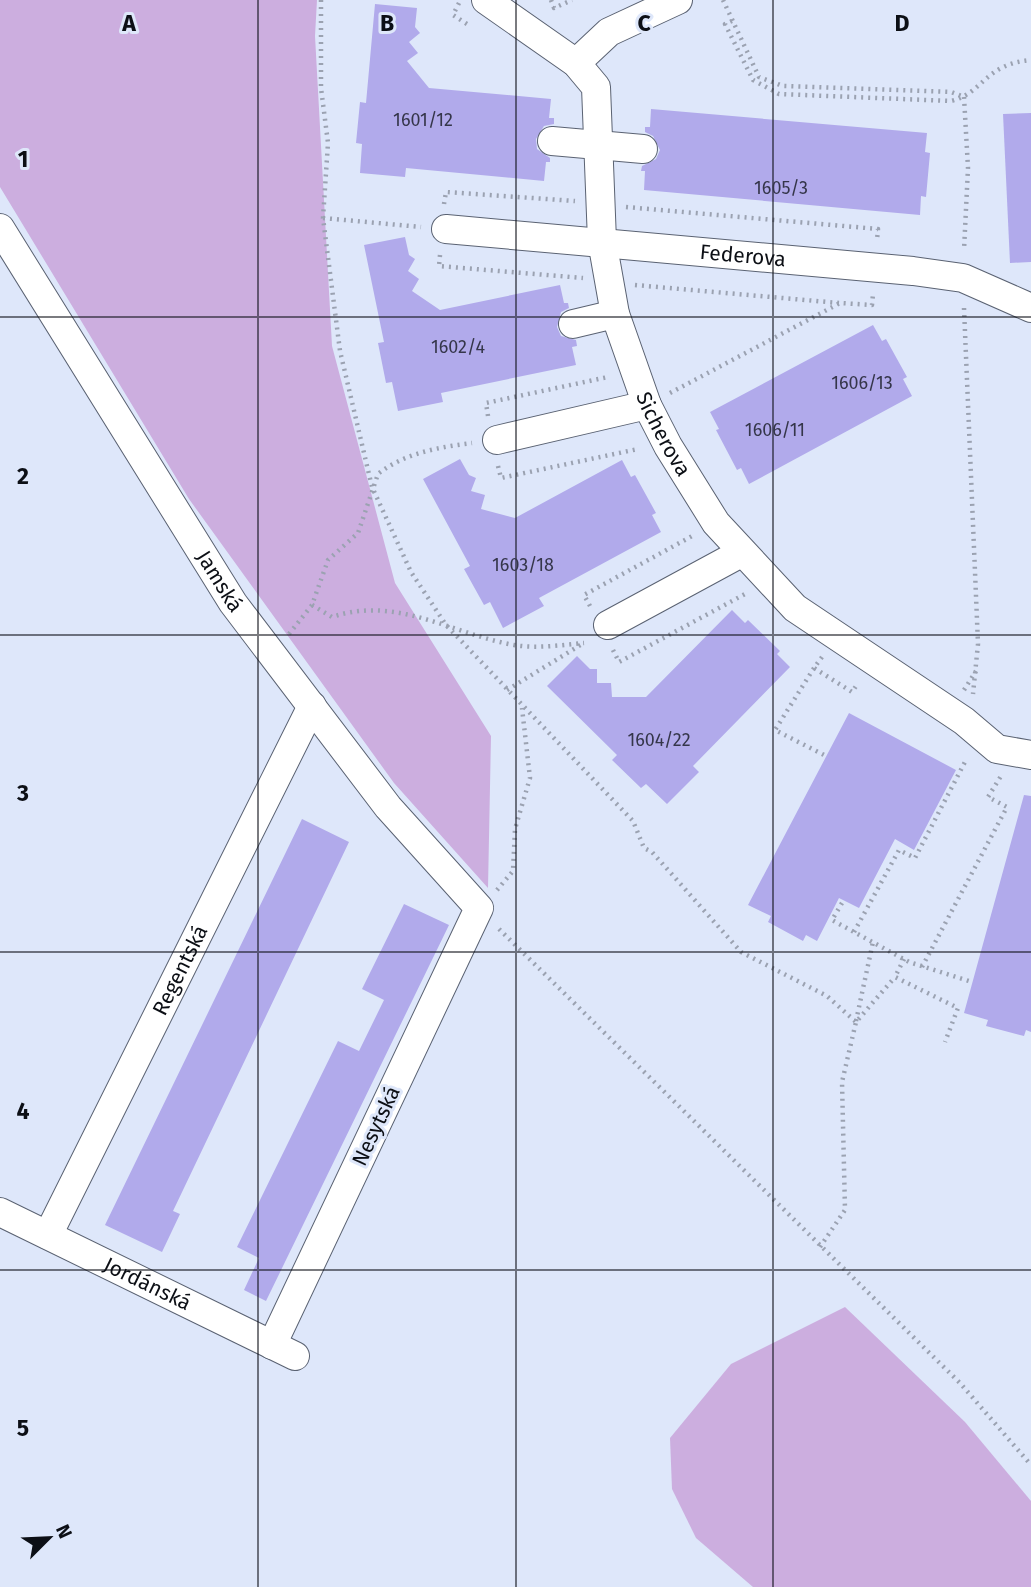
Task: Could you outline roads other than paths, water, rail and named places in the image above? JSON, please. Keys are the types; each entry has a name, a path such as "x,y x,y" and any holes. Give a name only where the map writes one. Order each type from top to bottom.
{"street":[{"name":"Sicherova","path":"486,0 576,64 596,87 602,241 615,314 647,405 668,446 716,523 794,608 964,722 997,749 1031,755"},
{"path":"576,64 609,32 678,0"},
{"path":"552,141 643,149"},
{"name":"Jamská","path":"0,228 233,603 388,807 488,904"},
{"name":"Federova","path":"446,229 602,241 963,278 1031,308"},
{"path":"573,324 615,314"},
{"path":"497,440 647,405"},
{"path":"608,625 741,553"},
{"name":"Regentská","path":"48,1236 312,706"},
{"name":"Nesytská","path":"284,1350 488,904"},
{"name":"Jordánská","path":"0,1212 284,1350"}]}
